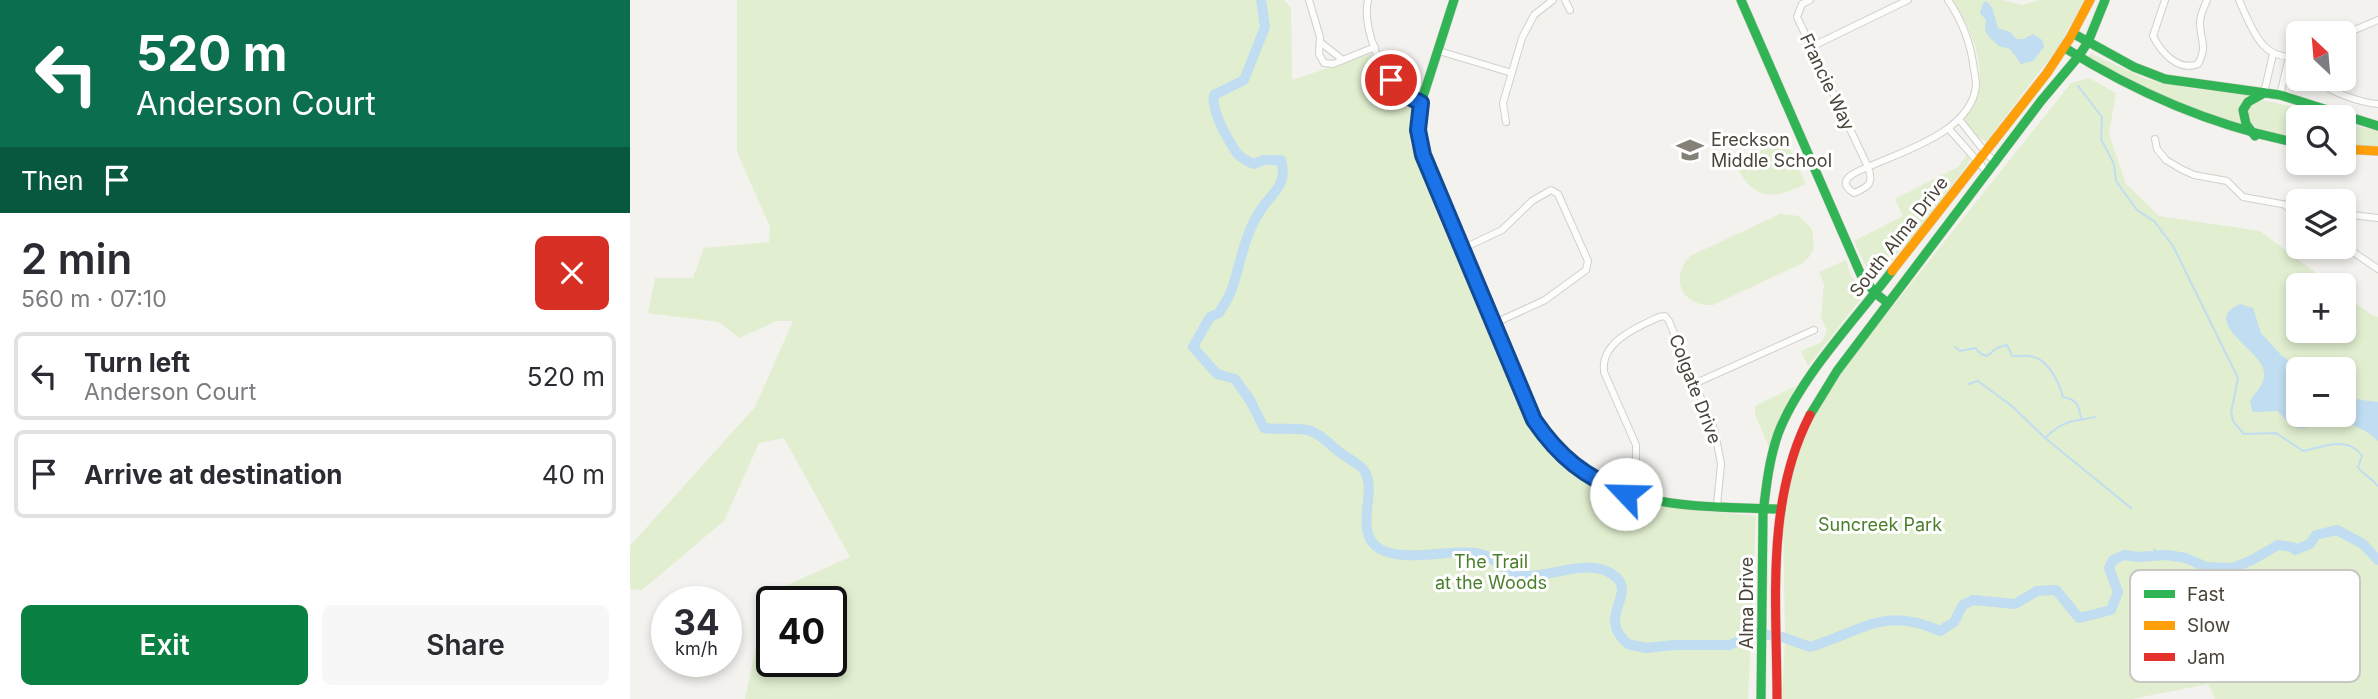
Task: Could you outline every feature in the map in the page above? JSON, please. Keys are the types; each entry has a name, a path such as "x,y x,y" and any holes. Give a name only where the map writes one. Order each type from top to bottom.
{"main road":[{"path":"1454,0 1421,103 1418,119 1419,143 1530,412 1543,433 1576,468 1626,494 1660,501 1781,509"},
{"path":"1741,0 1857,267 1875,293 1888,303"},
{"name":"South Alma Drive","path":"1765,508 1772,453 1792,407 1811,375 2065,48 2090,0"},
{"name":"South Alma Drive","path":"1781,509 1793,454 1816,401 2041,101 2078,57 2088,42 2105,0"},
{"path":"2074,34 2131,65 2165,79 2280,95 2378,126"},
{"path":"2065,48 2130,88 2179,110 2255,136 2286,141"},
{"path":"2255,136 2246,124 2243,110 2248,102 2264,93"},
{"path":"2356,150 2378,151"},
{"name":"Alma Drive","path":"1761,699 1765,508"},
{"name":"Alma Drive","path":"1777,699 1777,591 1781,509"}],"street":[{"path":"1309,0 1316,19 1319,54 1324,63 1333,64 1375,47"},
{"path":"1368,0 1367,23 1391,80 1404,94 1421,103"},
{"path":"1506,122 1503,103 1527,24 1540,8 1553,0"},
{"path":"1565,0 1570,10"},
{"name":"Francie Way","path":"1810,0 1802,4 1797,17 1868,167"},
{"path":"1811,47 1908,0"},
{"path":"1868,167 1871,178 1868,187 1854,193 1850,191 1846,182 1848,177 1868,167 1949,129 1969,106 1976,86 1968,34 1948,0"},
{"path":"2165,0 2153,36 2157,45 2171,60 2193,66 2198,64 2202,57 2204,41 2200,22 2207,0"},
{"path":"2239,0 2260,43 2277,55 2286,56"},
{"path":"2356,29 2378,20"},
{"path":"1320,42 1343,60"},
{"path":"1439,51 1512,73"},
{"path":"2264,93 2277,55"},
{"path":"2280,95 2286,70"},
{"path":"2336,91 2370,104 2378,104"},
{"path":"1959,119 1984,152 1996,163"},
{"path":"1949,129 1988,173"},
{"path":"2155,139 2157,149 2166,160 2181,169 2194,175 2227,181 2243,197 2285,206"},
{"path":"1462,249 1503,230 1532,201 1551,190 1558,194 1588,263 1586,270 1545,300 1493,324"},
{"path":"2356,215 2378,218"},
{"path":"2356,254 2378,269"},
{"name":"Colgate Drive","path":"1626,494 1636,460 1636,445 1604,372 1604,360 1618,340 1626,334 1665,316 1711,418 1720,452 1717,505"},
{"path":"1696,383 1814,330"}],"green space":[{"name":"The Trail at the Woods","path":"737,0 1284,0 1291,8 1292,80 1371,54 1392,89 1411,106 1410,143 1523,415 1540,442 1561,464 1585,481 1611,493 1668,507 1756,516 1748,699 745,699 756,646 756,677 847,677 847,586 785,586 850,557 784,438 759,443 724,521 642,590 630,589 630,546 755,407 793,321 777,321 739,338 719,322 648,313 655,278 693,278 704,248 769,242 770,227 737,152"},
{"path":"1952,0 2002,0 2022,5 2039,0 2084,0 2059,46 1987,141 1973,132 1966,122 1978,88 1979,65 1974,42"},
{"path":"2090,53 2146,79 2189,88 2249,95 2239,110 2243,127 2146,88 2089,57"},
{"name":"Suncreek Park","path":"2089,78 2116,93 2109,134 2126,184 2159,216 2260,231 2286,250 2286,259 2297,259 2316,273 2286,273 2286,343 2356,343 2356,303 2378,317 2378,699 2215,699 2208,684 2132,699 1782,699 1785,638 1783,508 1803,433 1829,389 2071,83"},
{"path":"2262,100 2286,105 2286,134 2268,132 2254,126 2248,112 2254,103"},
{"path":"2356,126 2378,131 2378,147 2356,146"},
{"path":"1779,142 1788,145 1806,184 1783,193 1764,194 1756,191 1735,163"},
{"path":"1967,155 1970,161 1932,213 1879,276 1868,271 1854,241 1903,216 1895,199 1958,167"},
{"path":"1780,214 1799,216 1812,229 1814,248 1803,263 1713,305 1693,301 1682,290 1680,274 1690,256"},
{"path":"1846,260 1850,274 1864,295 1808,366 1801,351 1822,342 1827,330 1821,318 1824,284 1819,272"},
{"path":"1796,386 1778,421 1770,450 1755,414 1755,406"}],"water":[{"path":"1986,1 1992,7 1998,28 2010,32 2017,39 2033,34 2042,40 2044,47 2033,61 2021,64 2010,49 1999,46 1989,37 1985,30 1986,20 1980,13"},
{"path":"2240,304 2253,308 2261,333 2286,359 2286,420 2277,411 2252,411 2250,401 2262,385 2264,372 2254,355 2229,328 2226,319 2229,311"},
{"path":"2356,398 2378,402 2378,441 2356,427"}],"waterway":[{"path":"1261,0 1265,27 1244,80 1214,95 1214,102 1220,125 1238,154 1254,164 1264,160 1281,160 1283,175 1279,187 1251,227 1229,296 1219,313 1210,317 1193,347 1217,374 1235,379 1250,400 1264,428 1311,431 1363,469 1369,488 1366,521 1368,532 1372,542 1380,549 1402,555 1476,553 1514,573 1528,576 1585,567 1607,571 1621,584 1622,591 1615,616 1619,634 1628,644 1646,648 1730,645 1756,633 1782,637 1810,647 1859,628 1903,620 1940,631 1954,622 1963,605 1973,600 2015,604 2037,591 2056,590 2079,618 2111,610 2118,592 2109,568 2113,560 2124,555 2167,555 2186,558 2206,567 2233,568 2278,545 2293,547 2295,550 2310,544 2316,535 2337,530 2363,544 2378,560"},
{"path":"2078,86 2102,117 2101,139 2114,164 2116,181 2137,210 2154,221 2173,246 2238,378 2231,413 2233,421 2244,434 2276,433 2303,451 2335,444 2350,446 2362,456 2358,467 2378,486"},
{"path":"1955,347 1960,351 1975,348 1987,356 1997,348 2007,345 2012,356 2039,359 2053,374 2063,397 2076,404 2081,418"},
{"path":"1968,384 1978,381 2013,407 2045,438 2131,508"},
{"path":"2046,437 2064,424 2095,417"},
{"path":"2154,549 2158,555"}],"traffic: fast":[{"path":"1454,0 1421,103 1418,119 1419,143 1533,420 1571,462 1608,486 1656,500 1681,504 1781,509"},
{"path":"1741,0 1861,275 1875,293 1888,303"},
{"path":"1810,415 1837,371 2041,101 2078,57 2088,42 2105,0"},
{"path":"2074,34 2134,67 2165,79 2280,95 2378,126"},
{"path":"2065,48 2148,94 2206,118 2286,140"},
{"path":"2255,136 2246,124 2243,110 2248,102 2264,93"},
{"path":"1761,699 1763,514 1768,474 1778,434 1787,413 1814,370 1892,271"}],"traffic: slow":[{"path":"1892,271 2047,73 2090,0"},
{"path":"2356,150 2378,151"}],"traffic: jam":[{"path":"1777,699 1776,591 1780,518 1796,448 1810,415"}],"place":[{"name":"Ereckson Middle School","path":"1690,150"}],"route":[{"path":"1391,80 1404,94 1421,103 1418,130 1423,155 1534,420 1553,446 1576,468 1626,494"}]}
